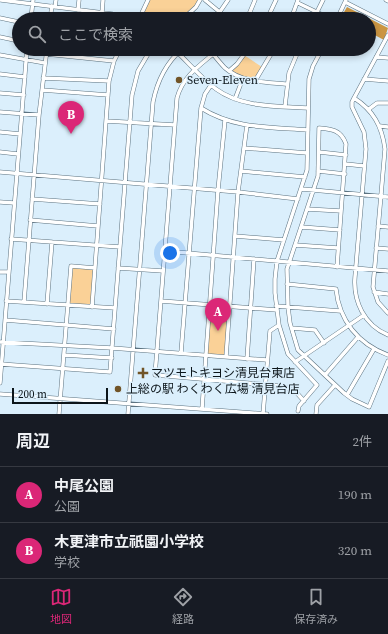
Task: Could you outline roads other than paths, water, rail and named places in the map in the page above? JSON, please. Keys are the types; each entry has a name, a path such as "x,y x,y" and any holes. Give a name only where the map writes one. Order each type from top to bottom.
{"street":[{"path":"1,0 94,12"},
{"path":"32,12 33,0"},
{"path":"52,12 56,0"},
{"path":"78,10 79,0"},
{"path":"102,12 103,0"},
{"path":"142,12 148,0"},
{"path":"191,12 200,0"},
{"path":"205,0 219,12"},
{"path":"221,12 228,0"},
{"path":"250,12 255,0"},
{"path":"270,12 276,0"},
{"path":"294,12 298,1 317,12 323,0"},
{"path":"340,12 345,1 366,12"},
{"path":"0,18 12,21"},
{"path":"376,18 388,24"},
{"path":"388,35 352,102 352,108 362,127 365,137 366,150 356,268 356,299 364,315 375,327 388,334"},
{"path":"0,37 12,40"},
{"path":"0,55 45,63"},
{"path":"0,383 2,342 26,56"},
{"path":"24,302 39,115 46,56"},
{"path":"65,56 114,61"},
{"path":"92,307 109,82 116,56"},
{"path":"1,364 110,372 133,86 138,71 147,56"},
{"path":"128,414 154,98 160,78 167,65 175,56"},
{"path":"181,56 211,85 224,94 235,99 255,104 308,108"},
{"path":"211,56 195,69 184,81 179,92 176,105 155,375 282,386 298,393 304,401"},
{"path":"215,56 229,71 243,78 255,81 287,84"},
{"path":"229,71 243,56"},
{"path":"255,81 270,56"},
{"path":"285,106 287,84 295,56"},
{"path":"298,411 299,406 317,385 288,354 279,325 276,308 275,279 277,261 302,189 307,170 310,73 318,56"},
{"path":"376,57 388,58"},
{"path":"0,74 25,77"},
{"path":"43,78 109,82"},
{"path":"235,99 243,78"},
{"path":"364,79 388,81"},
{"path":"181,353 201,108 205,94 211,85"},
{"path":"42,90 108,95"},
{"path":"0,93 24,95"},
{"path":"354,98 369,109 380,126 386,149 374,270 374,292 381,306 388,313"},
{"path":"369,109 377,102 388,103"},
{"path":"201,108 225,120 247,125 308,130"},
{"path":"0,112 39,115"},
{"path":"198,414 204,380 218,190 225,120"},
{"path":"106,121 175,125"},
{"path":"226,357 238,192 247,125"},
{"path":"380,126 388,127"},
{"path":"337,267 346,164 346,144 345,139 339,132 330,128 319,128 318,176 287,269 288,307 298,350 347,395 369,407 388,361"},
{"path":"0,132 20,134"},
{"path":"244,148 307,153"},
{"path":"0,152 18,154"},
{"path":"319,152 346,155"},
{"path":"346,164 364,166"},
{"path":"383,169 388,170"},
{"path":"241,171 305,177"},
{"path":"318,171 345,174"},
{"path":"0,172 218,190 298,199"},
{"path":"302,189 388,197"},
{"path":"32,199 100,204"},
{"path":"0,202 14,203"},
{"path":"307,209 341,211"},
{"path":"30,220 98,226"},
{"path":"378,226 388,227"},
{"path":"301,227 340,230"},
{"path":"235,236 284,240"},
{"path":"11,239 120,247"},
{"path":"47,304 52,242"},
{"path":"295,245 338,248"},
{"path":"376,248 388,249"},
{"path":"164,251 388,271"},
{"path":"247,359 254,259"},
{"path":"59,414 71,266 95,268"},
{"path":"118,268 163,271"},
{"path":"0,272 9,272"},
{"path":"287,284 336,289 340,311 349,326 358,337 374,349 388,355"},
{"path":"374,292 388,294"},
{"path":"6,300 115,308"},
{"path":"161,301 340,311"},
{"path":"295,362 364,315"},
{"path":"5,320 114,329"},
{"path":"263,414 270,331 279,325"},
{"path":"292,328 315,330 324,343"},
{"path":"325,375 358,337"},
{"path":"2,342 112,348 267,360"},
{"path":"347,395 374,349"},
{"path":"64,354 112,358"},
{"path":"316,414 317,405 335,385"},
{"path":"0,394 267,414"}],"place":[{"name":"Seven-Eleven","path":"179,80"},
{"name":"木更津市立祇園小学校","path":"71,134"},
{"name":"中尾公園","path":"218,331"},
{"name":"マツモトキヨシ清見台東店","path":"143,373"},
{"name":"上総の駅 わくわく広場 清見台店","path":"118,389"}]}
